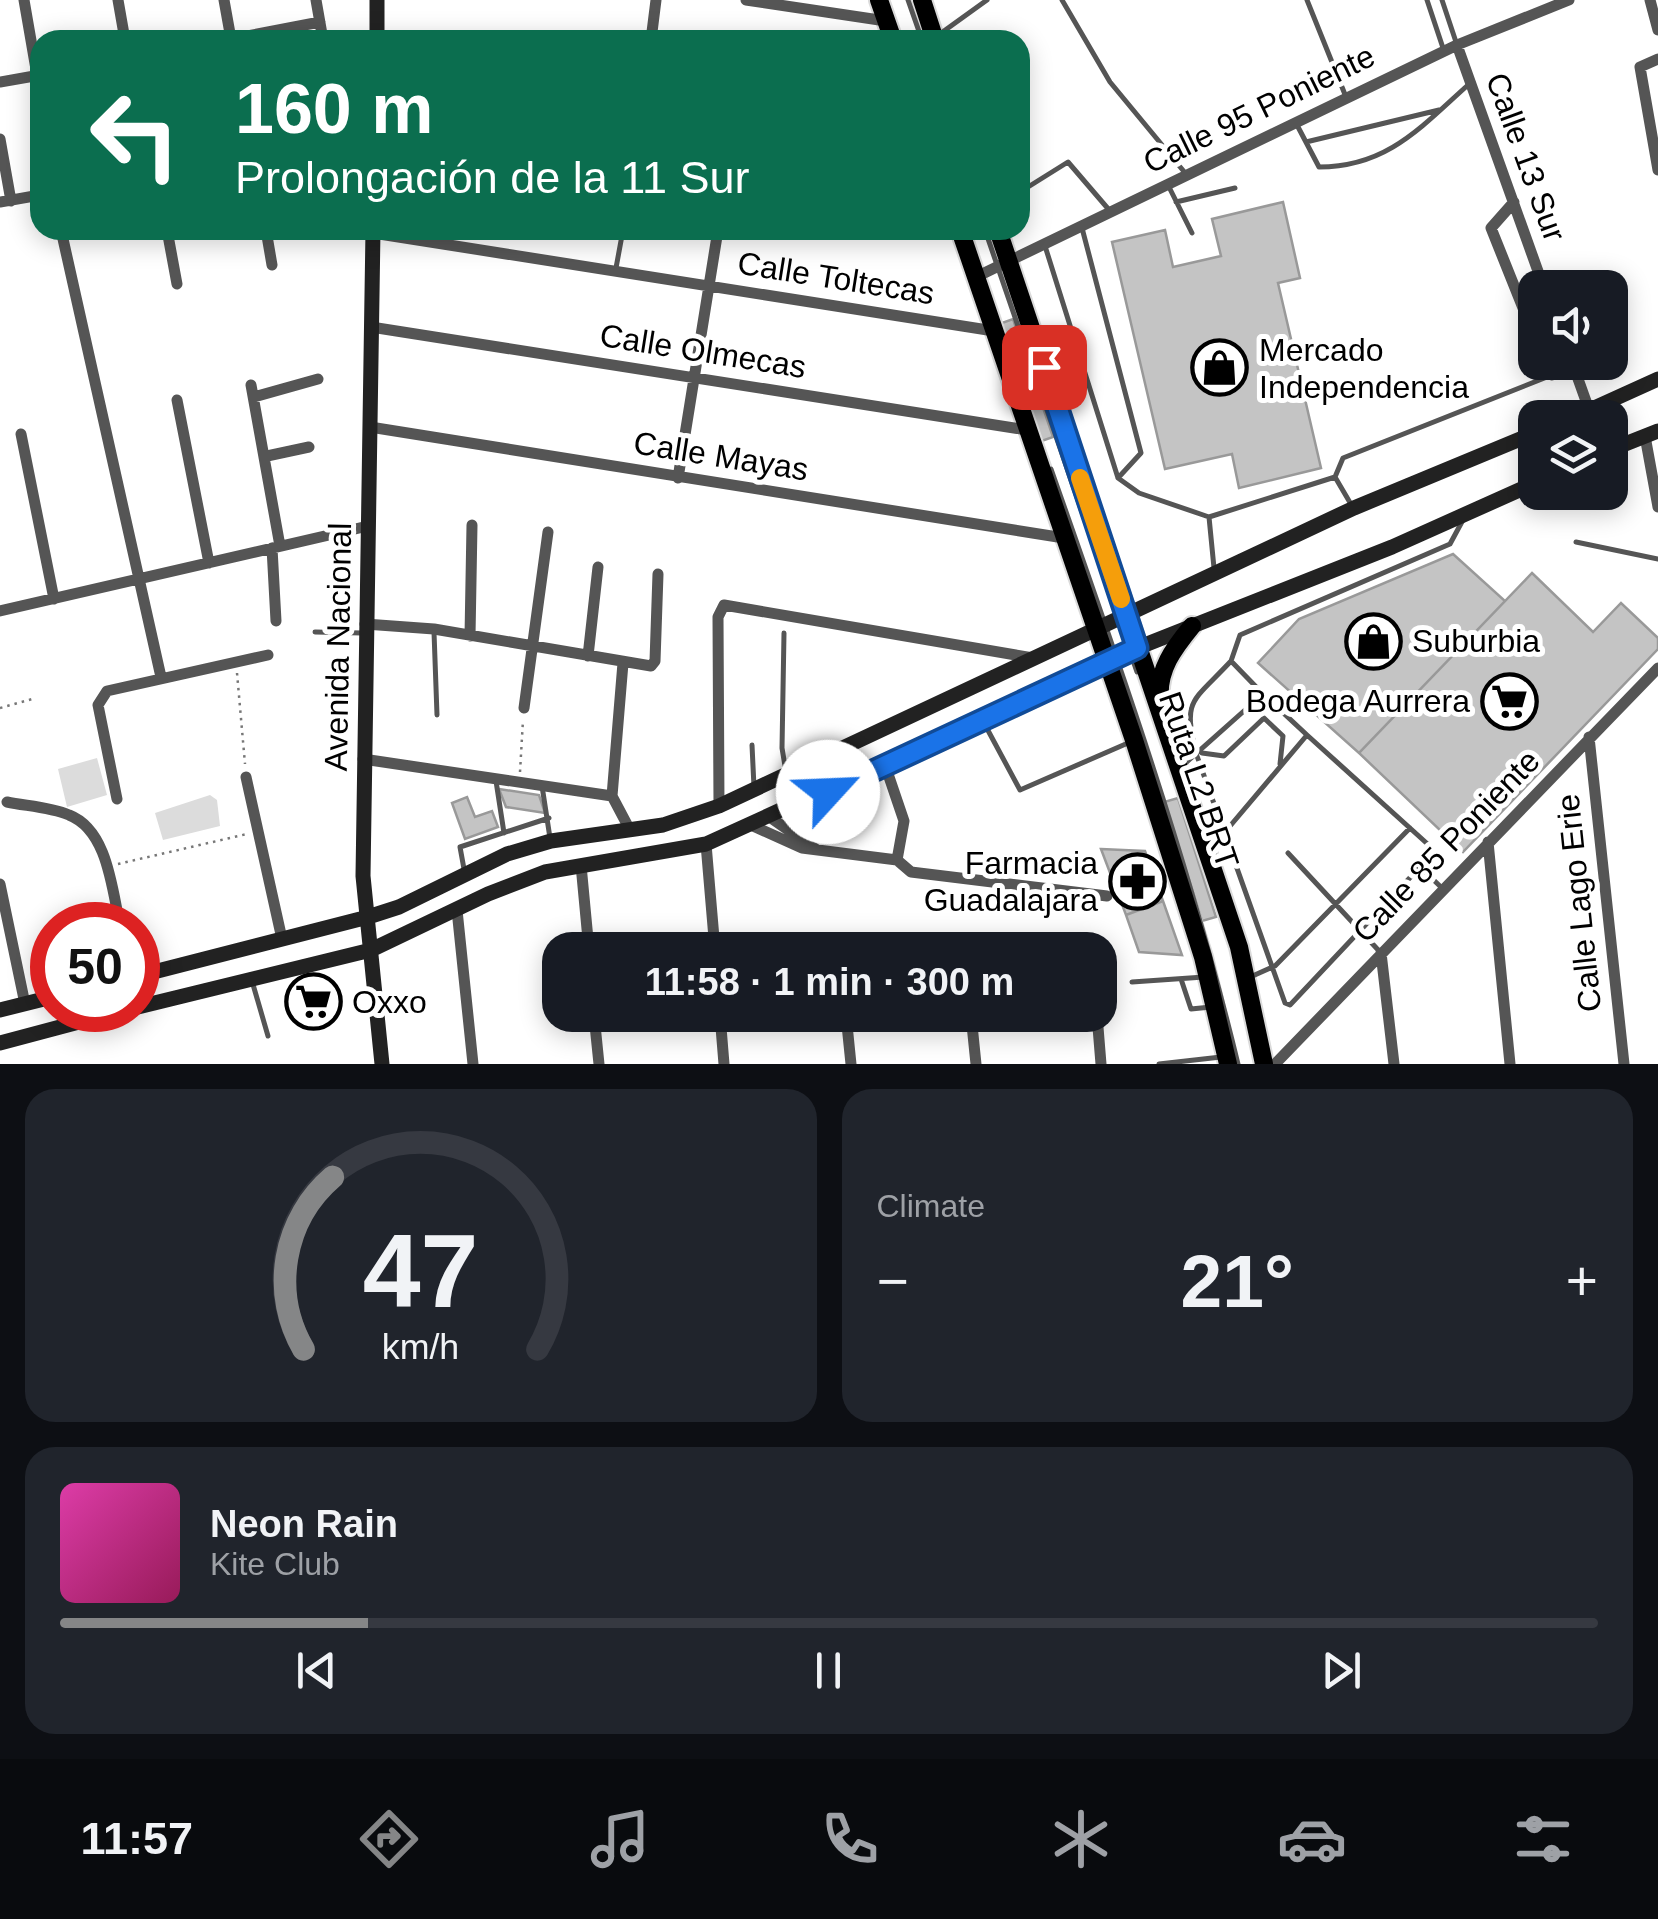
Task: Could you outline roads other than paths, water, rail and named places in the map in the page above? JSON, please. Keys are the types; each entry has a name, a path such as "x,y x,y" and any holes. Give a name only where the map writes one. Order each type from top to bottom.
{"main road":[{"path":"378,0 379,30"},
{"path":"879,0 889,30"},
{"path":"922,0 929,30"},
{"name":"Avenida Nacional","path":"373,240 363,876 382,1064"},
{"path":"964,240 1064,538 1111,621 1123,655 1134,740 1209,976 1231,1061"},
{"path":"999,240 1003,264 1111,621 1123,655 1164,730 1246,979 1262,1064"},
{"path":"1616,400 1658,378"},
{"path":"160,970 368,917 550,841 630,830 719,806 1354,508 1518,440"},
{"path":"160,1001 371,950 514,882 581,865 706,844 754,826 1123,655 1392,547 1518,491"},
{"path":"1164,730 1160,678 1174,649 1192,626"},
{"path":"0,1010 30,1003"},
{"path":"0,1043 41,1032"}],"street":[{"path":"24,0 30,30"},
{"path":"118,0 123,30"},
{"path":"224,0 227,30"},
{"path":"316,0 321,30"},
{"path":"652,30 656,0"},
{"path":"746,0 886,22"},
{"name":"Calle 95 Poniente","path":"979,276 1444,51 1569,0"},
{"path":"1650,0 1658,30"},
{"path":"279,30 320,22"},
{"name":"Calle 13 Sur","path":"1457,45 1538,270"},
{"path":"1658,58 1640,66 1658,170"},
{"path":"0,82 30,77"},
{"path":"0,139 6,201"},
{"path":"1514,202 1492,228 1518,295"},
{"path":"63,240 162,677"},
{"path":"169,240 176,284"},
{"path":"268,240 272,265"},
{"name":"Calle Toltecas","path":"428,240 994,331"},
{"path":"678,478 716,240"},
{"name":"Calle Olmecas","path":"372,326 1027,430"},
{"path":"276,621 276,547 267,456 252,391 318,379"},
{"path":"177,400 209,563"},
{"name":"Calle Mayas","path":"370,427 1064,538"},
{"path":"1651,433 1657,498"},
{"path":"22,434 54,599"},
{"path":"267,456 310,447"},
{"path":"470,636 472,525"},
{"path":"0,612 368,526"},
{"path":"524,708 548,532"},
{"path":"588,656 598,567"},
{"path":"365,629 434,629 650,666 654,661 658,574"},
{"path":"719,806 718,617 724,604 1034,658"},
{"path":"117,799 98,705 107,691 268,655"},
{"path":"623,663 612,796 630,830"},
{"name":"Calle 85 Poniente","path":"1275,1064 1658,668"},
{"name":"Calle Lago Erie","path":"1589,737 1624,1064"},
{"path":"363,760 612,796"},
{"path":"886,765 904,821 897,860"},
{"path":"246,777 282,939"},
{"path":"7,802 69,815 88,831 107,867 115,902"},
{"path":"771,818 817,850"},
{"path":"754,826 802,848 897,860 912,872 1107,896"},
{"path":"1488,842 1510,1064"},
{"path":"706,844 713,932"},
{"path":"581,865 587,932"},
{"path":"0,884 26,1004"},
{"path":"457,910 473,1064"},
{"path":"1381,953 1394,1064"},
{"path":"596,1032 599,1064"},
{"path":"721,1032 724,1064"},
{"path":"848,1032 851,1064"},
{"path":"973,1032 976,1064"},
{"path":"1098,1032 1101,1064"}],"lane":[{"path":"887,0 898,30"},
{"path":"908,0 926,30"},
{"path":"944,30 987,0"},
{"path":"1062,0 1110,82 1186,174"},
{"path":"1307,0 1346,98"},
{"path":"1427,0 1444,51"},
{"path":"1442,0 1457,45"},
{"path":"1296,122 1322,168 1383,155 1471,83"},
{"path":"1306,142 1442,109"},
{"path":"1030,186 1068,162 1110,211"},
{"path":"1167,183 1192,233"},
{"path":"1176,202 1234,188"},
{"path":"1082,225 1141,453 1118,478"},
{"path":"616,271 621,240"},
{"path":"970,240 979,276 1111,621"},
{"path":"990,240 1003,264"},
{"path":"1044,244 1118,478 1139,494 1209,517 1336,477"},
{"path":"1336,477 1343,458 1539,380"},
{"path":"1336,477 1354,508"},
{"path":"1231,661 1432,850 1295,1004 1285,1003 1199,754 1188,710 1231,661 1240,635 1450,544 1466,514"},
{"path":"1209,517 1215,572"},
{"path":"1576,542 1658,559"},
{"path":"1392,547 1399,565"},
{"path":"315,632 365,629"},
{"path":"434,629 437,716"},
{"path":"784,633 782,748 786,775"},
{"name":"Ruta L2 BRT","path":"1123,655 1212,955 1231,1061"},
{"name":"Ruta L2 BRT","path":"1123,655 1234,948 1262,1064"},
{"path":"1178,770 1263,694"},
{"path":"1199,754 1224,756 1264,718 1283,736 1280,767"},
{"path":"982,720 1020,790 1134,740"},
{"path":"1226,832 1307,735"},
{"path":"752,745 754,790"},
{"path":"495,779 504,832"},
{"path":"542,786 550,841"},
{"path":"466,874 459,847 548,818"},
{"path":"1246,979 1275,966 1410,828"},
{"path":"1288,853 1381,953"},
{"path":"1420,867 1443,889"},
{"path":"1132,982 1209,976"},
{"path":"251,978 268,1036"},
{"path":"1182,979 1191,1009 1216,1007"},
{"path":"1159,1064 1231,1061"}],"place":[{"name":"Mercado Independencia","path":"1220,368"},
{"name":"Suburbia","path":"1373,641"},
{"name":"Bodega Aurrera","path":"1509,701"},
{"name":"Farmacia Guadalajara","path":"1137,881"},
{"name":"Oxxo","path":"313,1002"}]}
